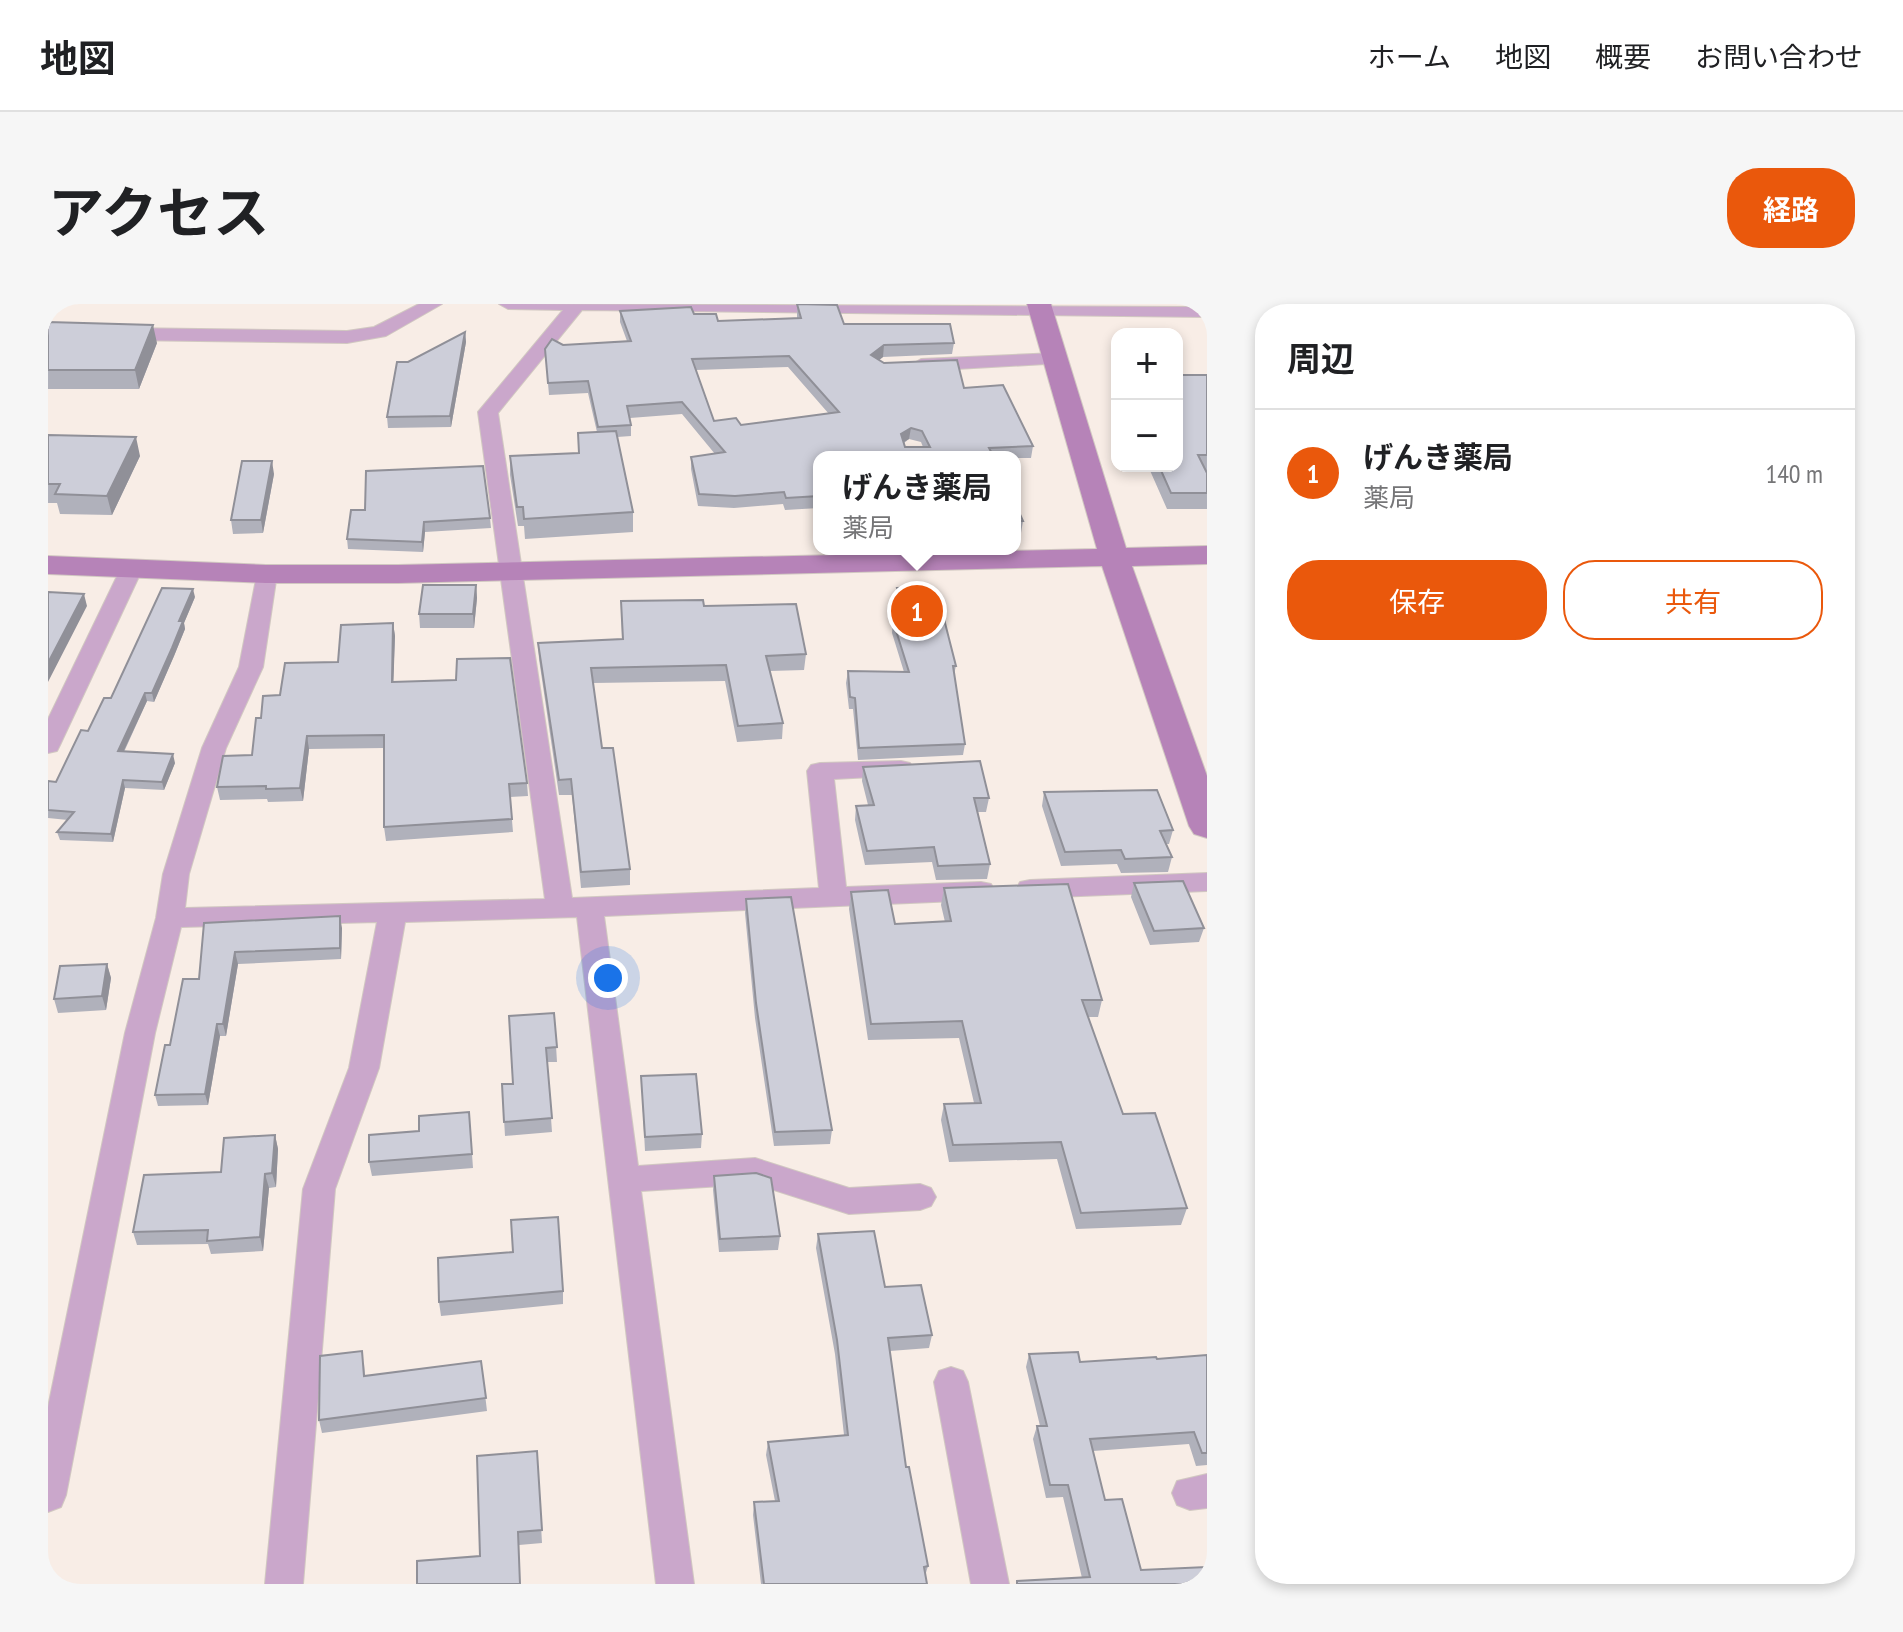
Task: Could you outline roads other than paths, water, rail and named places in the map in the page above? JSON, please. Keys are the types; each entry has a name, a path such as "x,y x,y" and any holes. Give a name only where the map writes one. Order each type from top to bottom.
{"street":[{"path":"48,333 347,337 379,332 433,304"},
{"path":"508,304 1040,306 1207,312"},
{"path":"577,305 488,412 511,571 624,1180 675,1584"},
{"path":"1040,306 1114,557 1207,826"},
{"path":"899,366 1056,359"},
{"path":"48,565 266,574 511,571 963,555 1207,555"},
{"path":"48,745 131,570"},
{"path":"48,1495 140,1033 170,918 176,874 214,748 251,667 266,574"},
{"path":"834,897 820,771 927,768"},
{"path":"170,918 574,907 1207,882"},
{"path":"284,1584 319,1189 364,1068 393,910"},
{"path":"624,1180 755,1171 849,1201 920,1197"},
{"path":"951,1382 990,1584"}],"place":[{"name":"げんき薬局","path":"917,611"}]}
